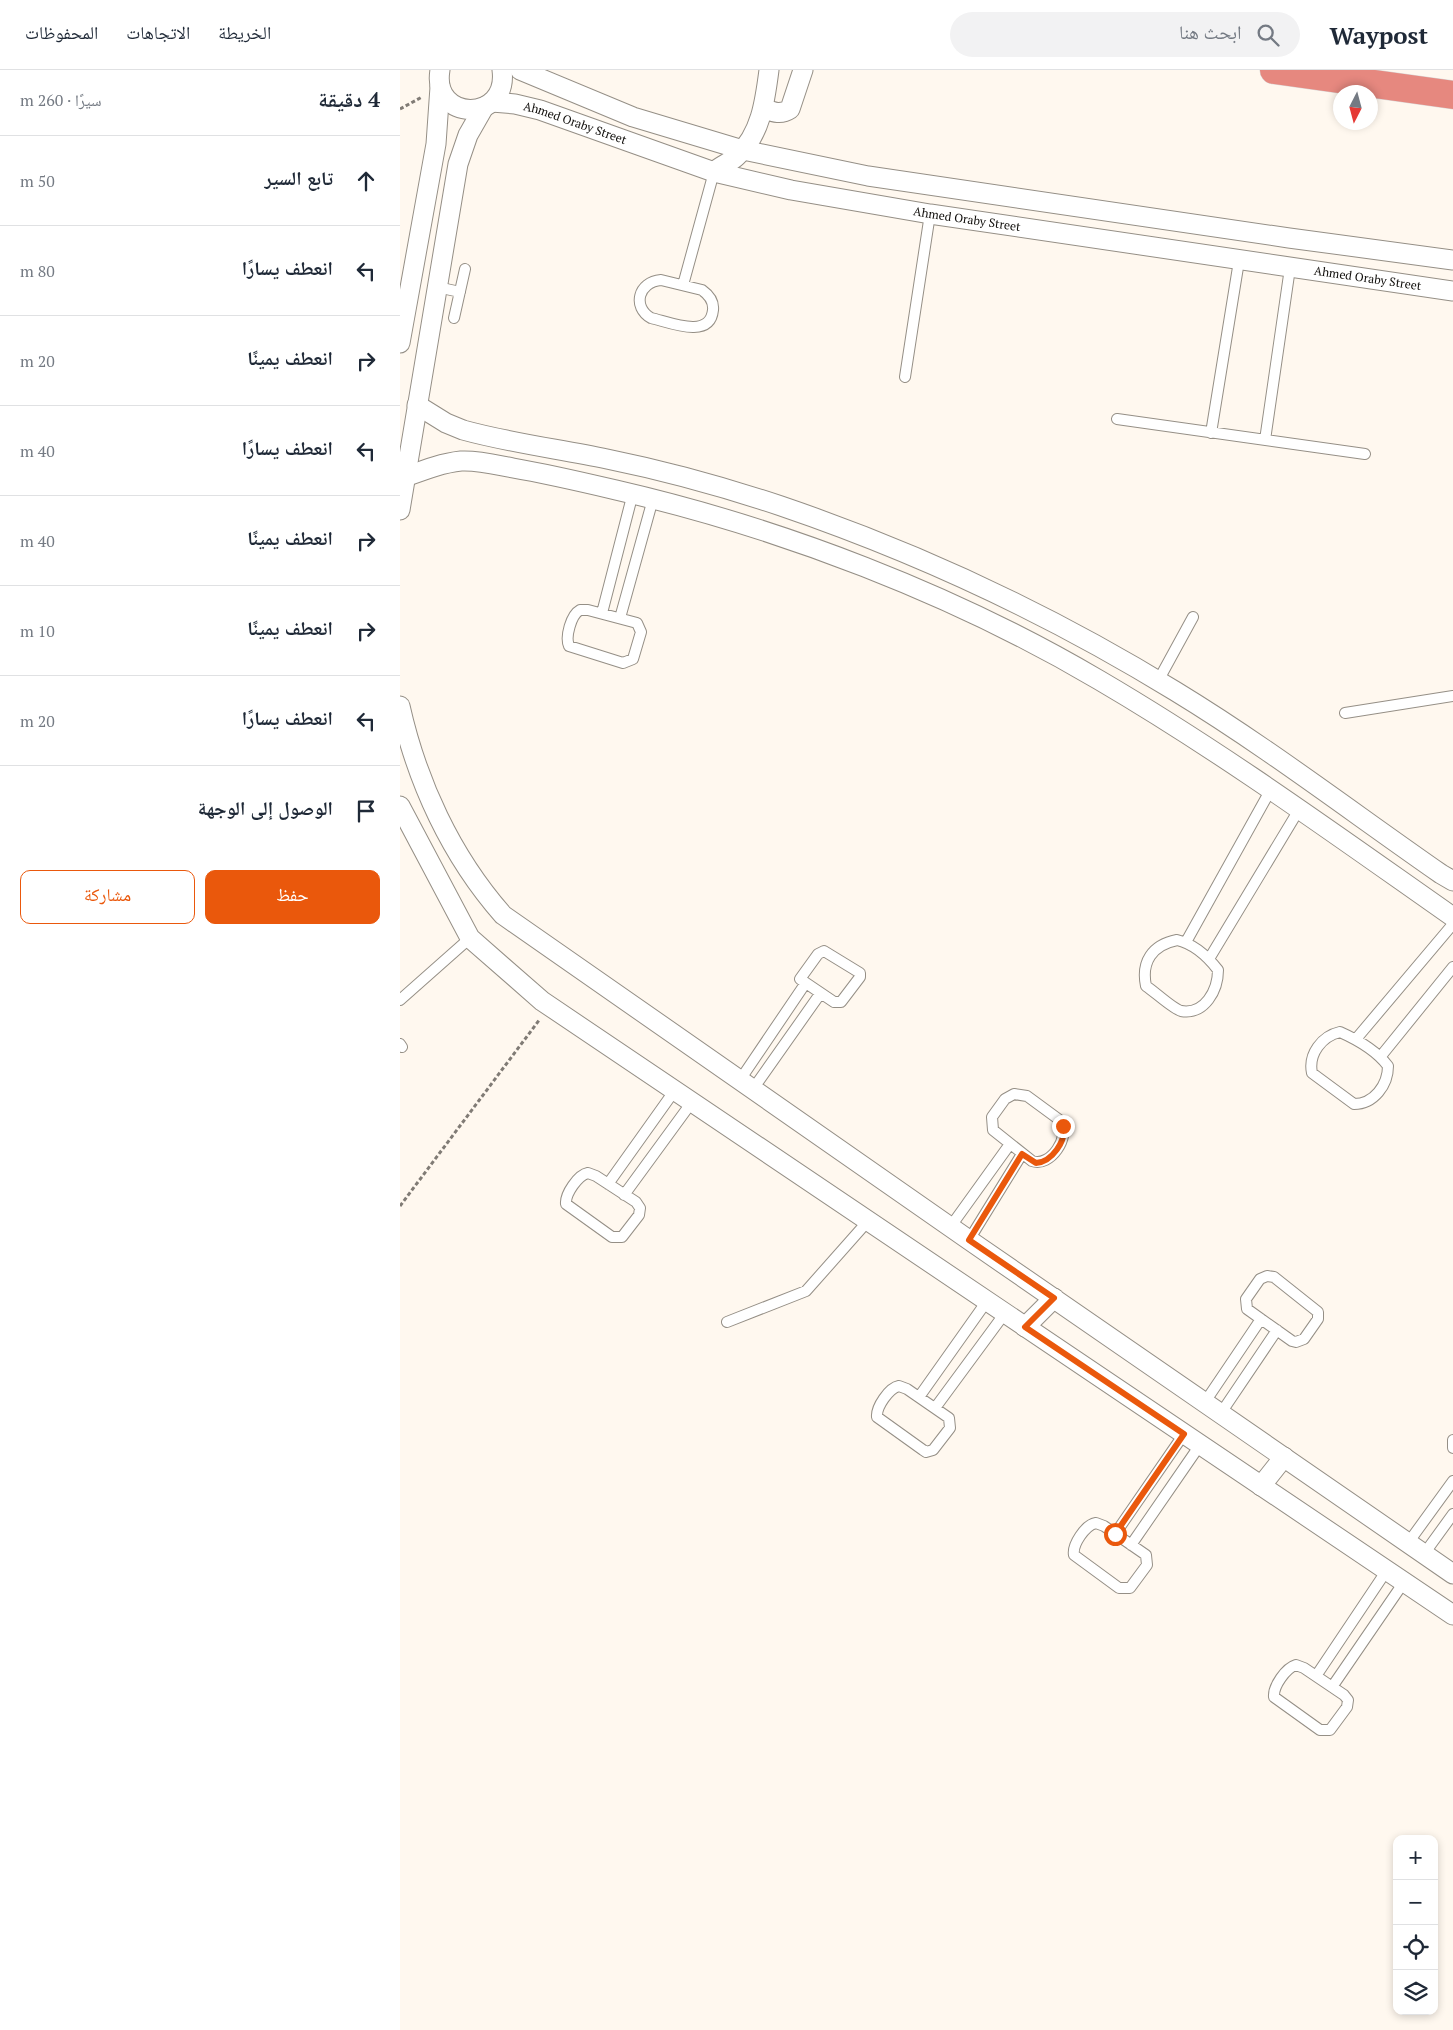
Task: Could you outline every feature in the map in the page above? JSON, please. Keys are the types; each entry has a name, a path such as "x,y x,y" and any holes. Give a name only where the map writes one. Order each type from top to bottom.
{"highway":[{"path":"1274,70 1453,95"}],"street":[{"path":"400,510 458,164 468,135 502,87 502,70"},
{"path":"520,70 633,117 743,150 868,176 1289,238 1453,260"},
{"path":"714,172 732,161 743,150 755,131 764,109 768,70"},
{"path":"764,109 779,113 790,109 802,70"},
{"path":"400,343 436,144 440,79"},
{"name":"Ahmed Oraby Street","path":"440,79 450,102 457,107 475,110 488,105 515,104 540,110 714,172 791,190 864,204 1239,261 1453,291"},
{"path":"864,204 868,176"},
{"path":"1411,285 1415,255"},
{"path":"417,405 446,423 463,430 610,459 695,480 780,506 863,535 944,569 1024,606 1102,647 1158,681 1250,741 1440,874 1453,880"},
{"path":"405,477 449,463 473,462 562,477 633,493 721,517 875,572 950,604 1024,639 1096,678 1166,720 1300,808 1453,917"},
{"path":"400,706 416,764 443,826 479,887 503,915 1453,1574"},
{"path":"1237,766 1250,741"},
{"path":"400,806 470,938 542,1001 1453,1615"},
{"path":"1025,1327 1054,1298"},
{"path":"1261,1486 1284,1457"}],"lane":[{"path":"683,285 714,172"},
{"path":"905,377 930,214"},
{"path":"1211,433 1239,261"},
{"path":"1266,440 1290,268"},
{"path":"454,318 465,269"},
{"path":"661,280 683,285 702,290 712,300 713,314 705,324 693,328 651,318 642,311 639,300 640,294 648,283 661,280"},
{"path":"437,287 460,292"},
{"path":"1117,419 1365,454"},
{"path":"602,613 633,493"},
{"path":"620,618 653,499"},
{"path":"584,609 602,613 638,623 641,628 635,656 630,662 623,663 569,646 567,640 576,612 584,609"},
{"path":"1158,681 1193,617"},
{"path":"1345,713 1453,696"},
{"path":"1186,942 1270,790"},
{"path":"1210,959 1300,808"},
{"path":"1356,1039 1453,924"},
{"path":"400,1000 470,938"},
{"path":"1177,940 1186,942 1210,959 1218,970 1216,988 1200,1007 1191,1011 1180,1010 1146,986 1144,974 1146,964 1157,948 1166,943 1177,940"},
{"path":"824,951 860,973 860,977 842,1002 834,1002 805,984 801,981 800,976 824,951"},
{"path":"1381,1056 1453,968"},
{"path":"746,1084 805,984"},
{"path":"746,1084 820,994"},
{"path":"1340,1032 1356,1039 1381,1056 1388,1066 1386,1080 1374,1097 1362,1104 1354,1104 1312,1073 1310,1065 1312,1057 1325,1038 1340,1032"},
{"path":"608,1184 674,1090"},
{"path":"1023,1095 1060,1121 1064,1130 1062,1140 1046,1161 1036,1163 1010,1144 993,1130 992,1117 1009,1096 1023,1095"},
{"path":"624,1194 692,1102"},
{"path":"951,1226 1010,1144"},
{"path":"969,1240 1022,1154"},
{"path":"584,1174 592,1174 608,1184 638,1205 640,1211 625,1235 619,1239 612,1237 566,1204 566,1197 584,1174"},
{"path":"726,1322 795,1297 806,1291 868,1221"},
{"path":"1267,1276 1274,1277 1318,1312 1318,1319 1304,1339 1300,1341 1292,1341 1276,1330 1247,1308 1245,1302 1260,1279 1267,1276"},
{"path":"919,1397 987,1301"},
{"path":"935,1408 1005,1313"},
{"path":"1205,1402 1261,1319"},
{"path":"1221,1413 1276,1330"},
{"path":"895,1387 903,1387 919,1397 949,1418 951,1424 936,1448 930,1452 922,1450 877,1417 877,1411 895,1387"},
{"path":"1115,1534 1184,1434"},
{"path":"1453,1440 1453,1448"},
{"path":"1131,1545 1200,1445"},
{"path":"1408,1543 1453,1481"},
{"path":"1424,1554 1453,1514"},
{"path":"1091,1524 1100,1524 1115,1534 1146,1555 1147,1561 1132,1585 1126,1589 1119,1588 1074,1555 1074,1548 1091,1524"},
{"path":"1316,1676 1387,1570"},
{"path":"1332,1687 1404,1582"},
{"path":"1292,1666 1300,1666 1316,1676 1346,1697 1348,1703 1333,1727 1327,1731 1320,1730 1274,1696 1274,1690 1292,1666"}],"path":[{"path":"400,1206 538,1020"}],"route":[{"path":"1063,1126 1064,1135 1062,1140 1046,1161 1036,1163 1022,1154 969,1240 1054,1298 1025,1327 1184,1434 1115,1534"}]}
